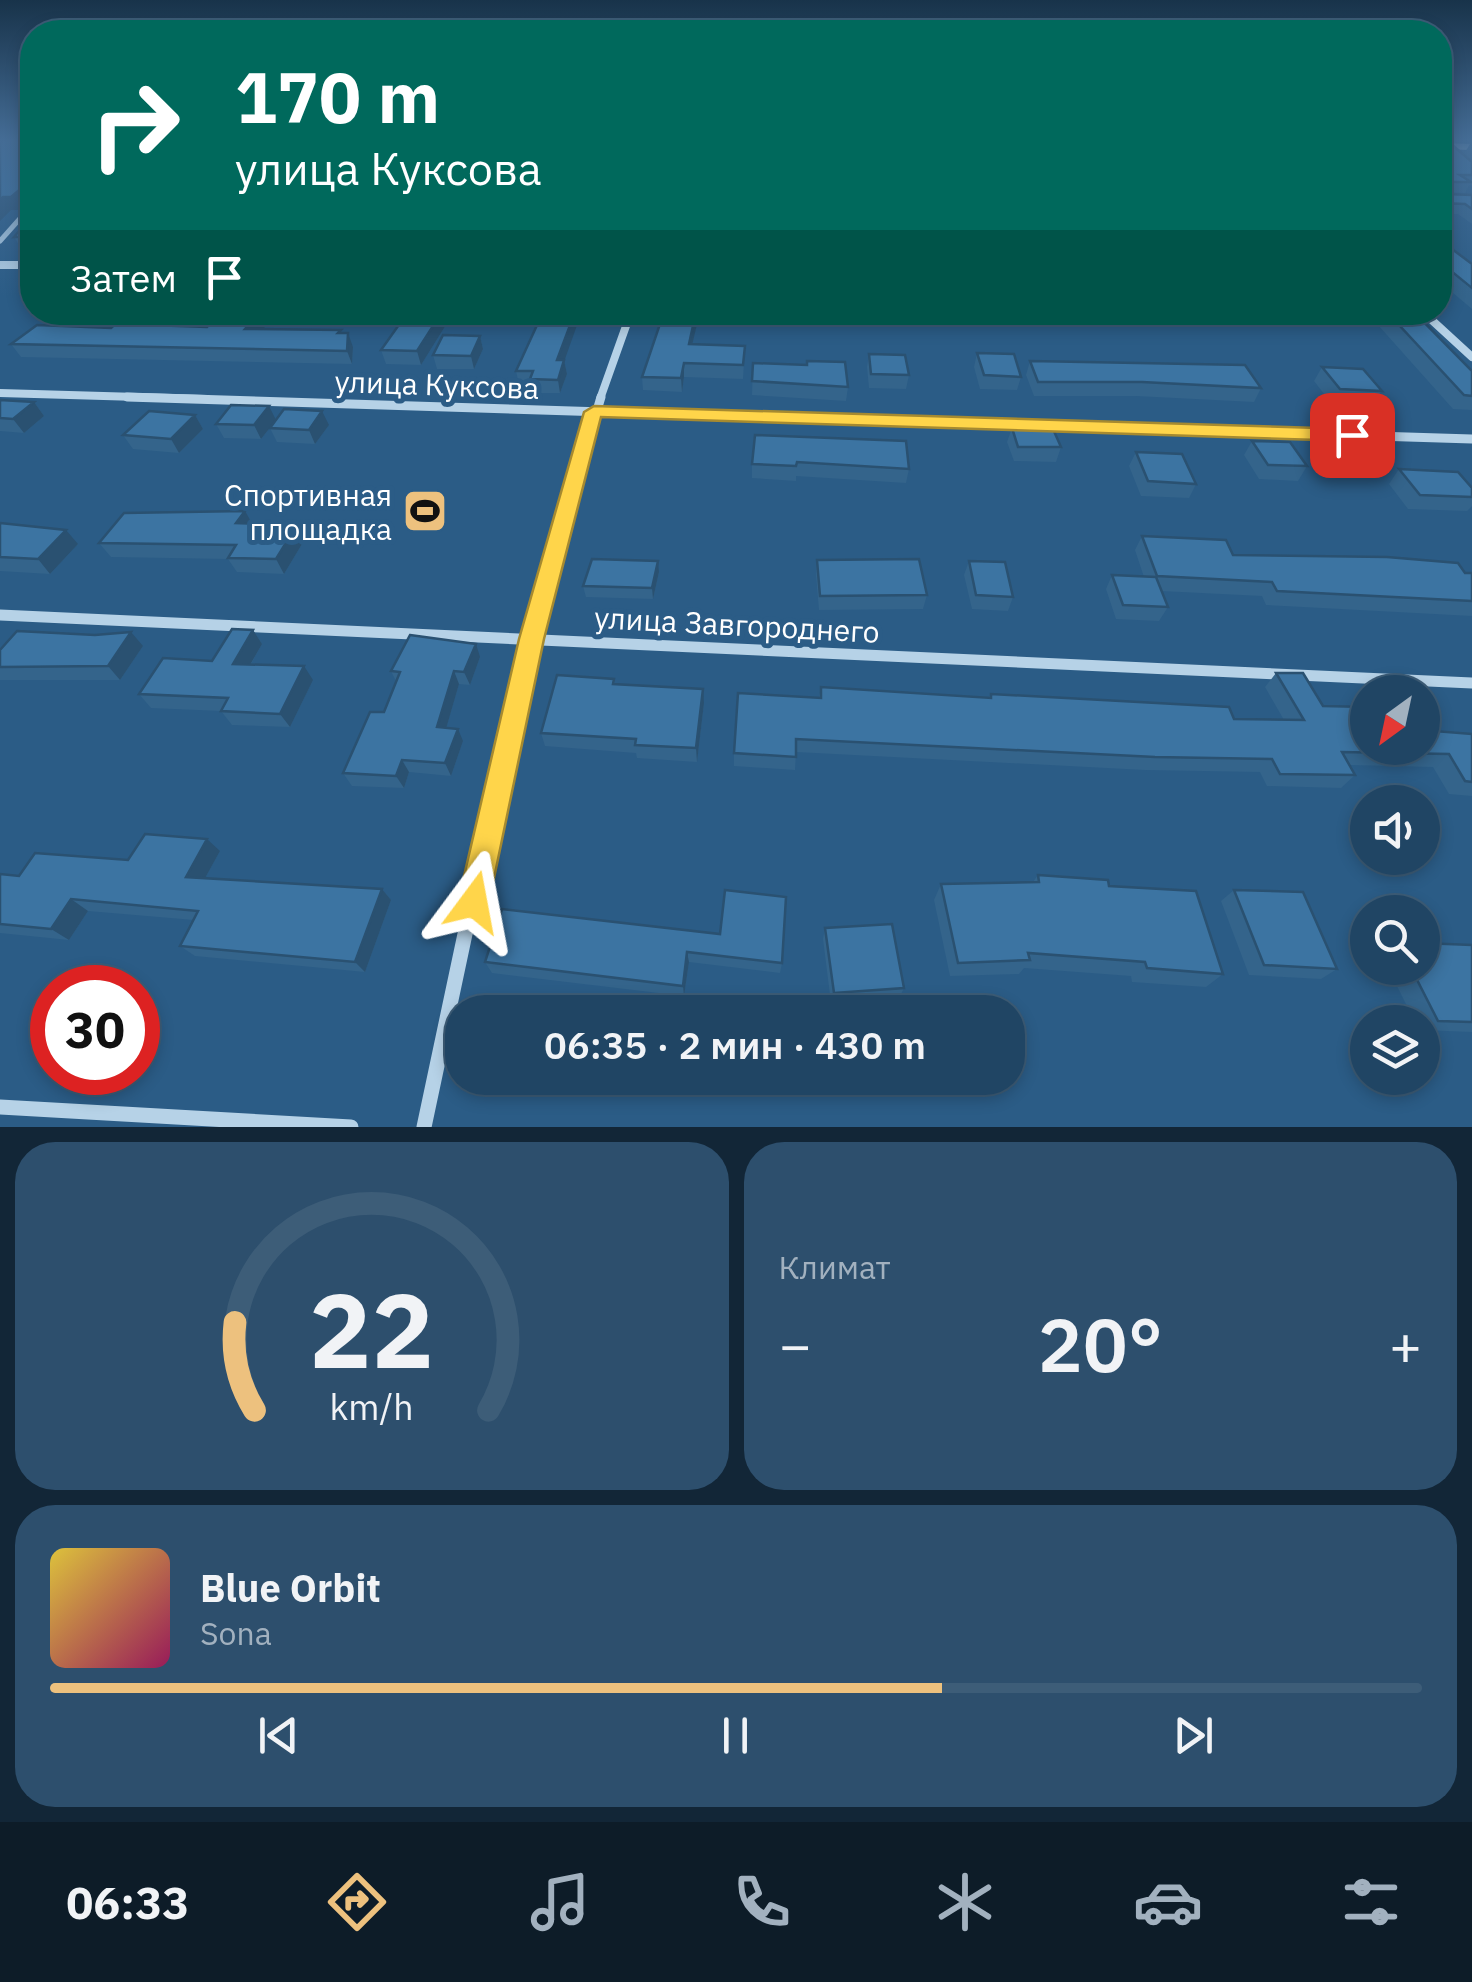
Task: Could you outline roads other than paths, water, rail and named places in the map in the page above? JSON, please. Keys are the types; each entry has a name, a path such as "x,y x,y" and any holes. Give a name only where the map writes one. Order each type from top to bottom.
{"street":[{"path":"0,241 20,218"},
{"path":"424,1127 532,639 594,412 626,325"},
{"path":"1437,325 1472,357"},
{"name":"улица Куксова","path":"0,393 1472,439"},
{"name":"улица Завгороднего","path":"0,615 1472,683"},
{"path":"0,1107 352,1127"}],"place":[{"name":"Спортивная площадка","path":"425,511"}]}
